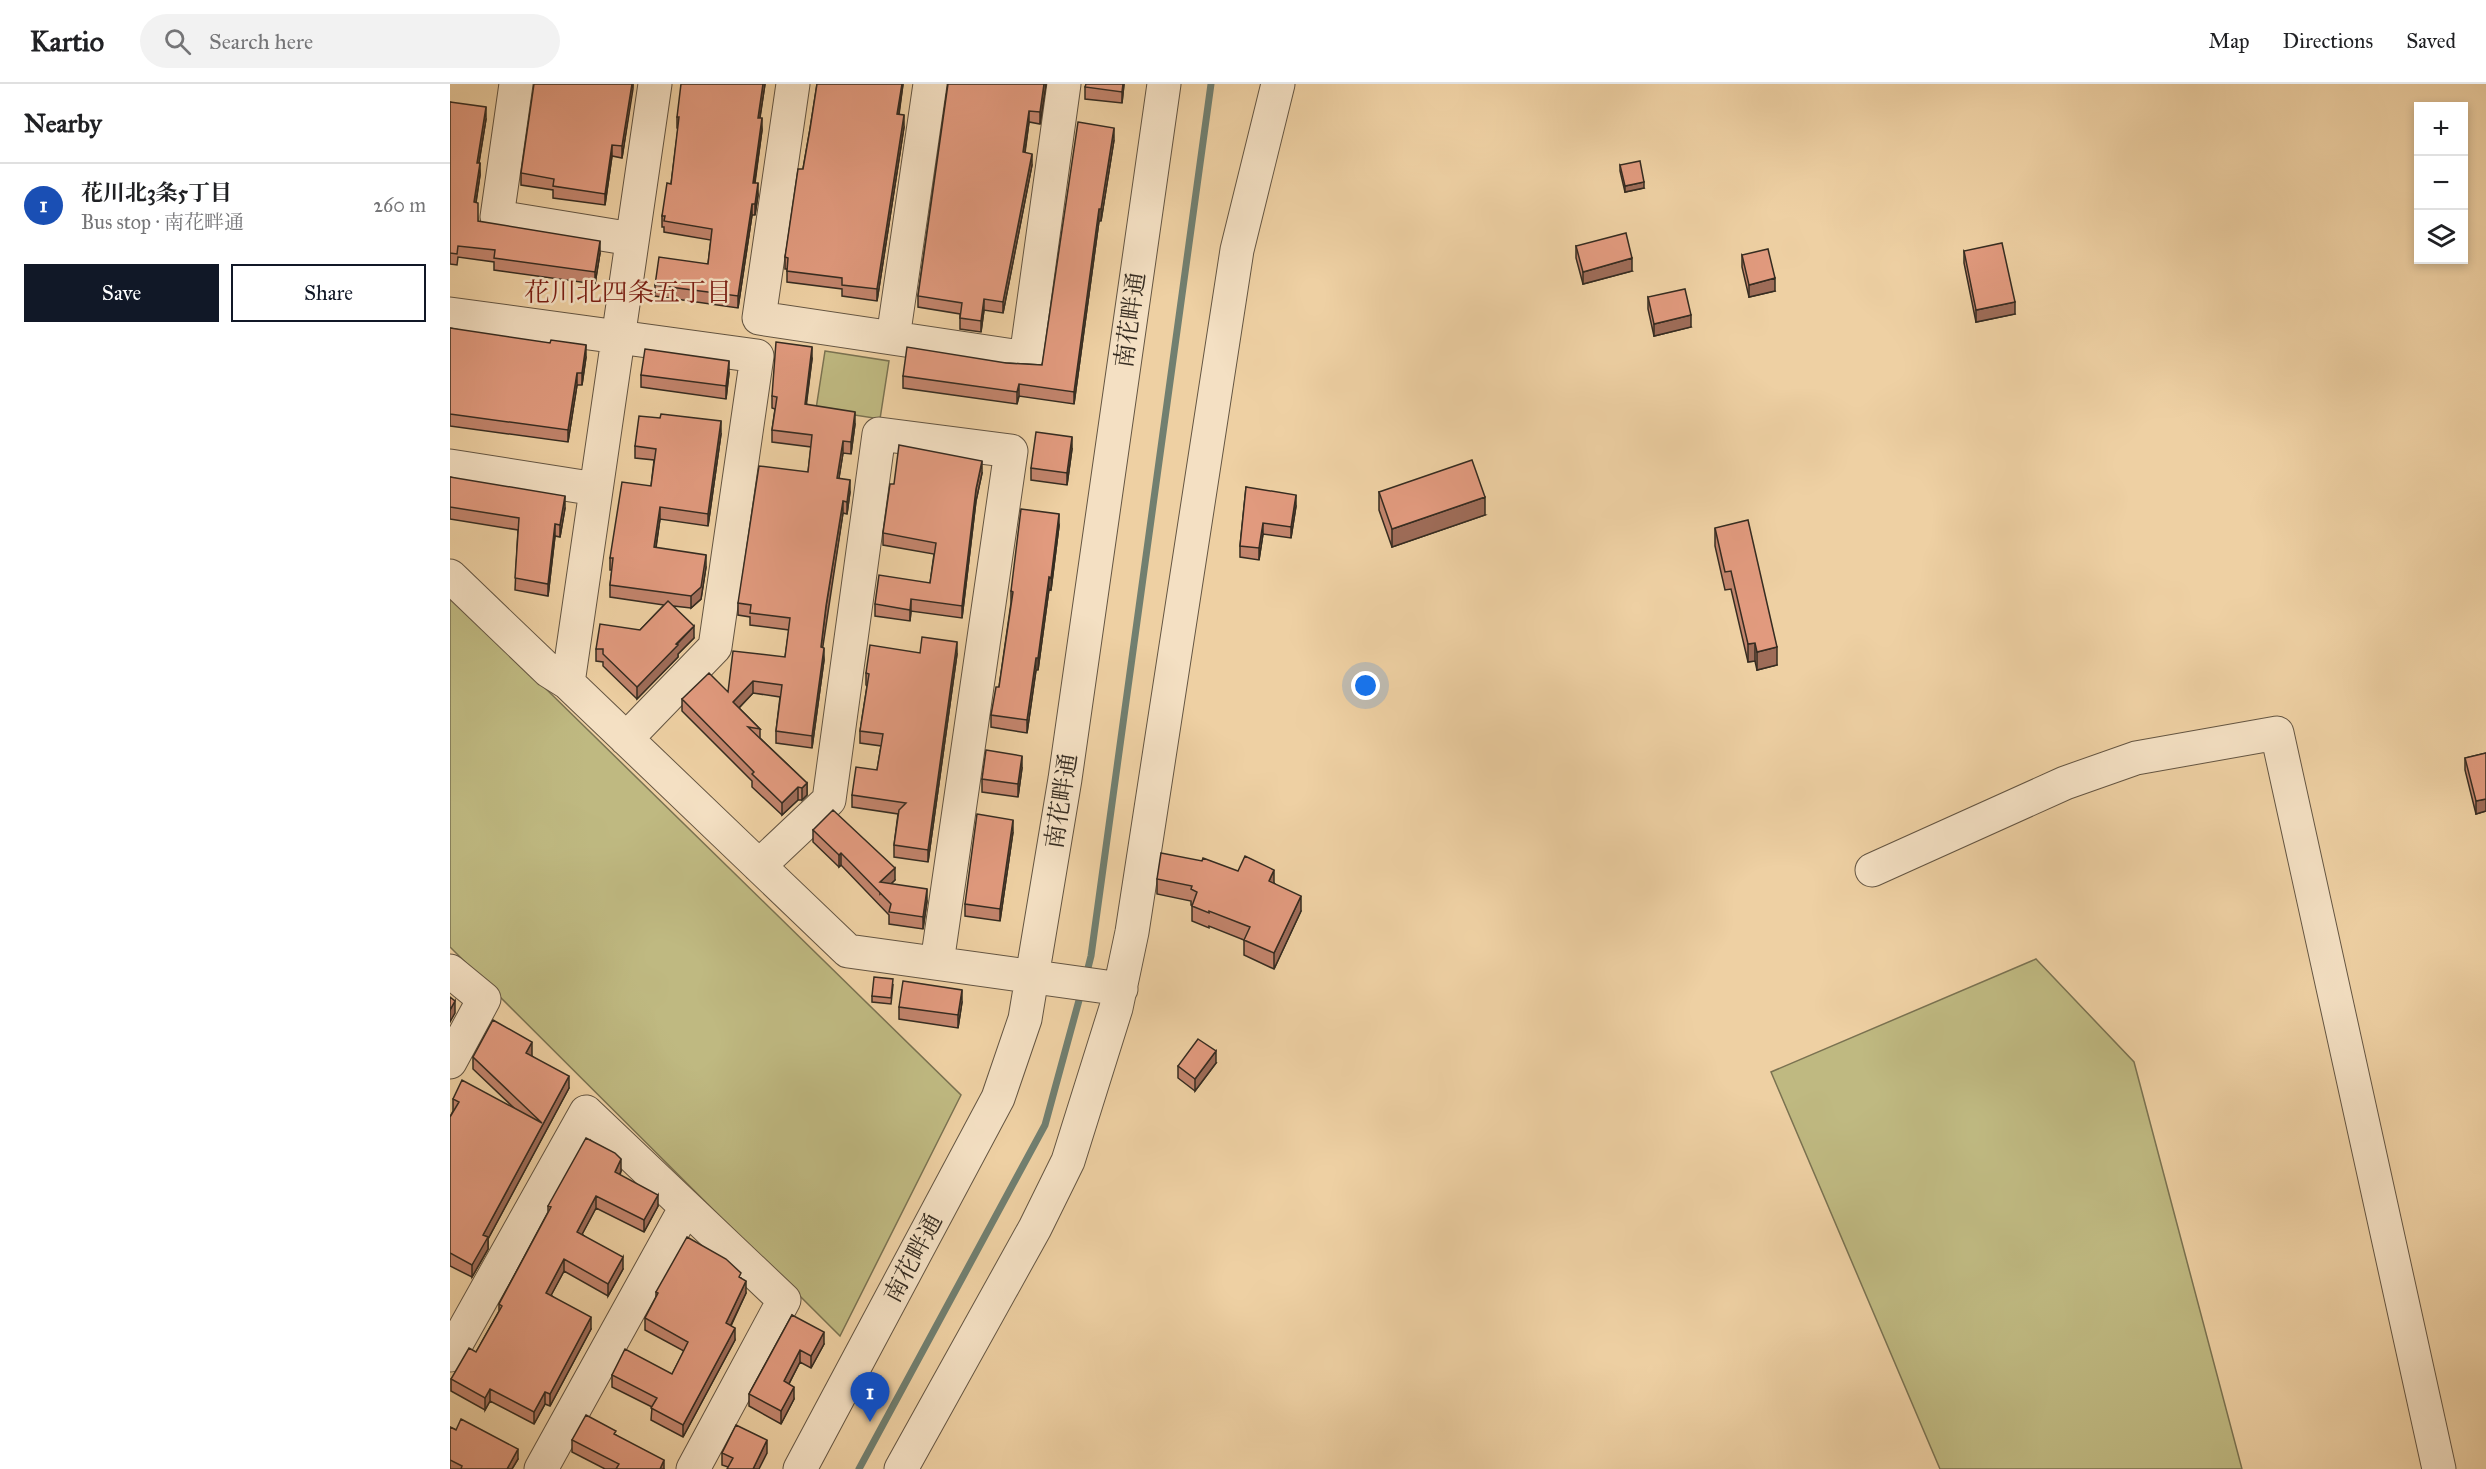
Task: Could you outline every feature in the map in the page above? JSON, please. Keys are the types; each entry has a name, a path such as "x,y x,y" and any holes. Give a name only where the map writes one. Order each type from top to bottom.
{"street":[{"path":"516,84 497,217 632,239"},
{"path":"568,683 655,84"},
{"path":"793,84 759,318 1026,358 1064,84"},
{"path":"893,338 930,84"},
{"name":"南花畔通","path":"800,1469 998,1098 1025,1019 1066,767 1164,84"},
{"path":"901,1469 1035,1228 1068,1161 1109,987 1132,932 1237,250 1278,84"},
{"path":"450,314 758,356 715,647 626,740"},
{"path":"759,866 829,800 879,434 1011,451 937,963"},
{"path":"450,466 596,489"},
{"path":"450,576 549,671 568,683 848,951 1109,987"},
{"path":"1872,870 2065,783 2136,758 2277,733 2439,1469"},
{"path":"450,971 484,999 450,1062"},
{"path":"450,1355 586,1112 784,1300 693,1469"},
{"path":"541,1469 686,1207"}],"shaded area":[{"path":"825,351 889,361 880,419 816,409"},
{"path":"450,595 961,1095 840,1336 450,947"},
{"path":"2036,959 2134,1062 2242,1469 1940,1469 1771,1072"}],"building":[{"path":"534,84 632,84 622,146 612,145 605,194 553,186 554,179 521,173"},
{"path":"681,84 763,84 758,118 762,118 753,183 758,183 755,204 752,204 738,296 655,285 659,257 708,264 712,229 664,221 665,216 662,216 667,183 671,184"},
{"path":"817,84 902,84 897,114 904,115 877,289 842,285 842,278 787,271 788,258 785,257 798,169 803,169"},
{"path":"948,84 1044,84 1040,112 1029,111 1023,152 1032,154 1003,302 984,299 981,321 960,318 962,303 918,296"},
{"path":"1086,84 1123,84 1122,92 1085,87"},
{"path":"450,102 486,107 477,163 480,163 474,202 478,203 478,221 600,241 595,272 494,258 495,250 458,246 457,254 450,253"},
{"path":"1078,122 1114,128 1101,209 1099,209 1074,392 1019,384 1017,392 903,376 907,347 1006,363 1042,365"},
{"path":"1640,161 1644,182 1625,186 1620,165"},
{"path":"1626,233 1632,258 1583,272 1576,246"},
{"path":"2002,243 2015,302 1976,310 1964,251"},
{"path":"1768,249 1775,278 1749,285 1742,255"},
{"path":"1685,289 1691,315 1654,324 1648,297"},
{"path":"450,328 550,343 551,340 586,345 582,373 577,373 568,430 450,414"},
{"path":"776,342 812,347 805,404 855,412 851,442 843,441 837,478 850,480 847,502 843,501 826,606 821,647 824,648 812,736 776,731 782,685 753,681 733,702 760,729 748,727 807,783 802,788 798,787 782,803 682,699 709,673 728,692 733,651 785,657 790,618 750,613 751,605 738,603 759,466 808,472 812,435 772,430 777,397 772,396"},
{"path":"645,349 729,361 726,386 641,375"},
{"path":"661,414 721,421 708,514 660,507 654,547 706,555 701,587 691,596 610,585 613,558 610,558 622,482 651,486 656,449 635,446 639,416 660,418"},
{"path":"1036,432 1072,437 1067,473 1031,468"},
{"path":"899,445 982,461 976,489 962,606 911,599 910,610 875,604 879,575 930,583 936,543 883,533 890,484 894,484"},
{"path":"1472,460 1485,497 1392,529 1379,492"},
{"path":"450,477 565,496 560,525 555,524 548,584 515,578 519,518 450,507"},
{"path":"1246,487 1296,495 1291,527 1263,523 1259,548 1240,546"},
{"path":"1021,509 1059,514 1051,578 1049,577 1027,720 991,715 996,687 999,687 1013,592 1011,591"},
{"path":"1748,520 1777,647 1757,652 1755,643 1748,644 1731,571 1725,572 1715,528"},
{"path":"668,601 694,626 637,687 603,654 603,649 596,649 600,624 640,630"},
{"path":"922,637 957,642 928,850 894,845 899,810 906,803 852,795 856,767 877,770 883,734 860,731 869,674 866,673 870,645 920,653"},
{"path":"986,750 1022,756 1018,784 982,779"},
{"path":"2486,753 2486,799 2476,801 2465,758"},
{"path":"833,810 895,868 880,882 927,889 923,917 889,912 891,904 841,853 839,855 813,830"},
{"path":"977,814 1013,820 1000,909 965,904"},
{"path":"1161,853 1202,861 1203,858 1238,871 1245,856 1274,870 1269,881 1301,896 1274,953 1244,940 1250,927 1192,906 1197,892 1191,889 1192,886 1157,879"},
{"path":"874,977 893,979 891,998 872,996"},
{"path":"903,981 962,990 958,1015 899,1007"},
{"path":"450,997 455,1001 450,1010"},
{"path":"493,1020 532,1042 526,1053 569,1076 483,1235 488,1237 472,1265 450,1253 450,1117 459,1102 453,1099 462,1080 542,1123 473,1057"},
{"path":"1198,1039 1216,1051 1195,1079 1178,1066"},
{"path":"586,1138 615,1153 621,1159 615,1172 658,1195 644,1220 596,1196 577,1232 623,1257 608,1284 564,1259 546,1293 591,1317 550,1394 545,1392 534,1412 490,1389 485,1398 451,1379 469,1348 476,1352 502,1306 499,1304 551,1207 548,1206"},
{"path":"687,1237 726,1259 741,1273 739,1277 746,1281 726,1323 735,1328 683,1425 651,1408 657,1398 612,1375 625,1349 672,1374 688,1342 645,1318 658,1293 656,1292"},
{"path":"792,1315 824,1332 811,1356 800,1350 784,1381 794,1387 781,1411 749,1394"},
{"path":"586,1415 616,1431 614,1434 664,1460 660,1469 616,1469 619,1464 572,1440"},
{"path":"461,1419 518,1449 507,1469 461,1469 462,1466 450,1460 450,1427 456,1430"},
{"path":"736,1425 767,1440 753,1469 727,1469 733,1458 722,1453"}],"waterway":[{"path":"1086,976 1091,956 1211,84"},
{"path":"859,1469 1045,1125 1081,993"}],"place":[{"name":"花川北3条5丁目","path":"870,1422"}],"district":[{"name":"花川北四条五丁目","path":"628,292"}]}
